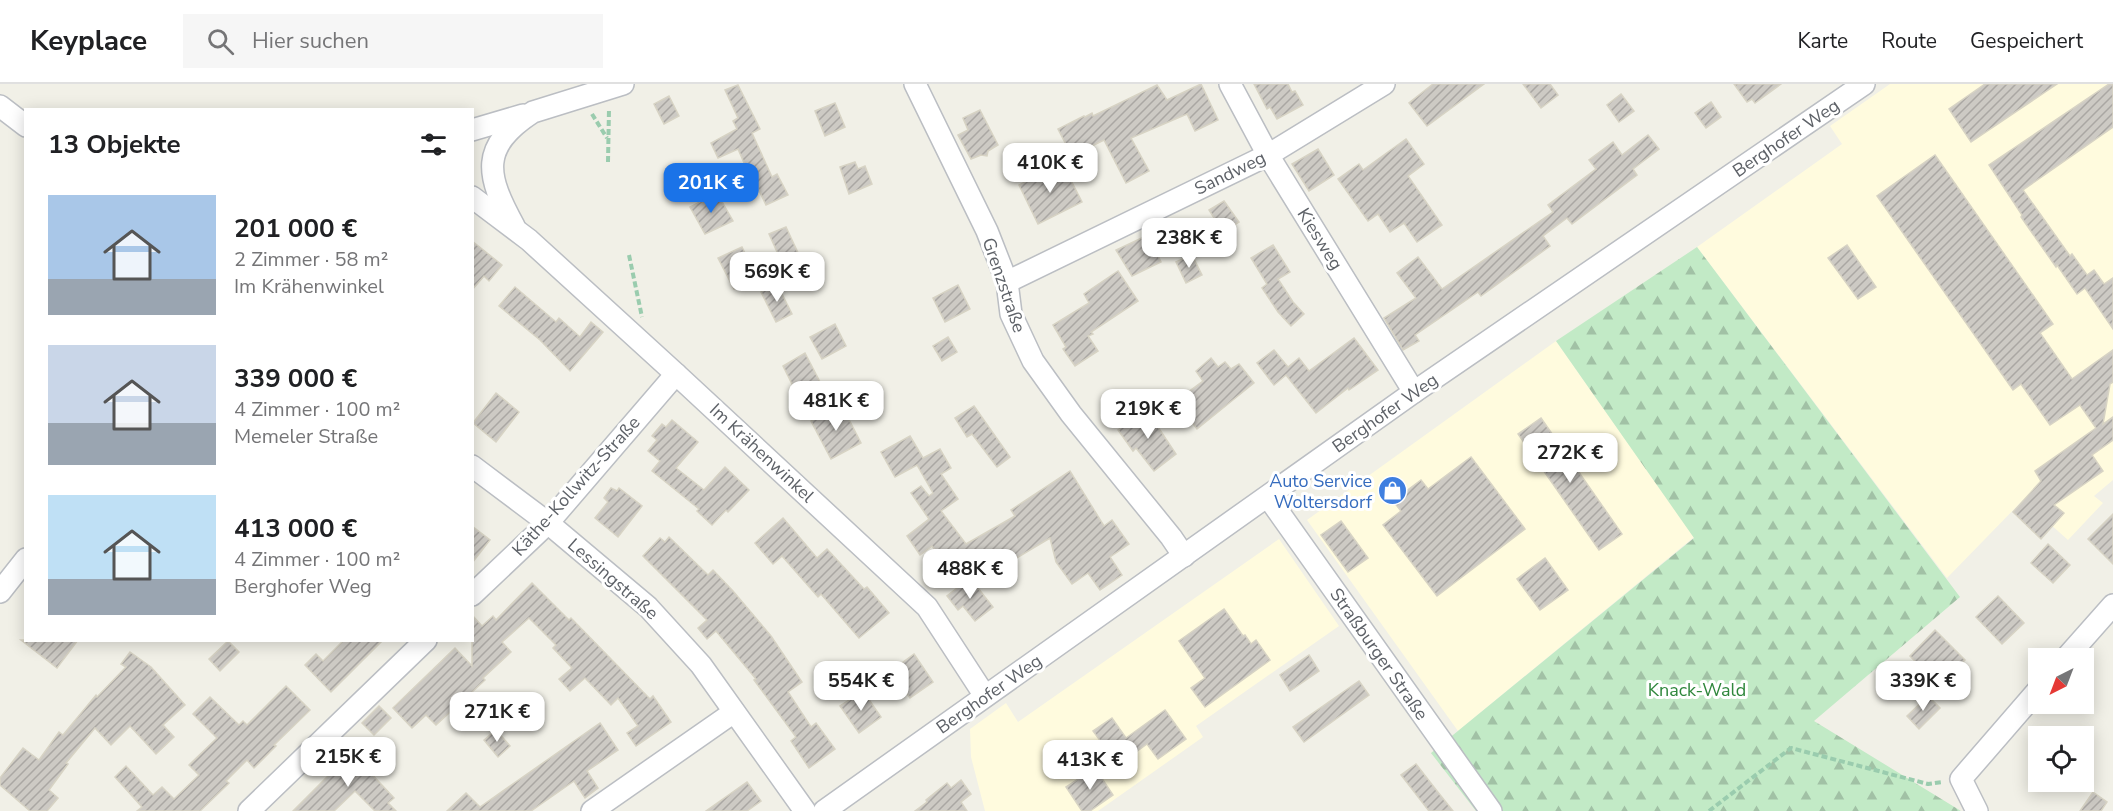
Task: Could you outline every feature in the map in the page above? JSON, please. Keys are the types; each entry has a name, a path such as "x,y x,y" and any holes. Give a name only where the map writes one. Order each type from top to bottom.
{"street":[{"name":"Im Krähenwinkel","path":"516,229 505,210 492,172 498,141 520,120 533,112 623,84"},
{"name":"Grenzstraße","path":"915,84 987,231 1006,282 1011,314 1033,361 1071,414 1184,556"},
{"name":"Kiesweg","path":"1230,84 1268,155 1414,392"},
{"name":"Sandweg","path":"1006,282 1268,155 1384,84"},
{"name":"Berghofer Weg","path":"824,811 1414,392 1864,84"},
{"path":"0,106 24,124"},
{"path":"474,129 533,112"},
{"name":"Im Krähenwinkel","path":"474,198 516,229 927,607 985,696"},
{"name":"Käthe-Kollwitz-Straße","path":"474,594 548,523 676,374"},
{"name":"Lessingstraße","path":"474,468 548,523 648,607 701,665 805,811"},
{"name":"Straßburger Straße","path":"1268,497 1491,811"},
{"path":"0,592 24,562"},
{"path":"2075,648 2113,605"},
{"path":"249,811 424,642"},
{"path":"1977,811 1960,779 2028,701"},
{"path":"592,811 734,712"}],"path":[{"path":"608,162 609,105"},
{"path":"629,255 650,350"},
{"path":"1709,811 1791,748 1928,784 1960,779"}],"shaded area":[{"path":"1890,84 2113,84 2113,480 2094,496 2103,503 2068,540 2023,500 1947,578 1697,247 1842,144 1830,126"},
{"path":"1556,341 1694,537 1458,731 1307,520"},
{"path":"1279,539 1339,626 1196,726 1203,737 1098,811 985,811 971,757 970,729 1006,703 1018,722"}],"green space":[{"name":"Knack-Wald","path":"1697,247 1960,597 1814,721 1961,811 1476,811 1431,753 1694,538 1556,341"}],"building":[{"path":"1201,84 1218,120 1195,131 1187,114 1131,138 1149,171 1126,183 1104,140 1072,156 1058,129 1092,113 1093,116 1157,85 1167,100"},
{"path":"1254,84 1288,84 1303,105 1277,119 1270,107 1267,109"},
{"path":"1433,84 1484,84 1427,126 1409,103"},
{"path":"1523,84 1550,84 1558,95 1541,108"},
{"path":"1734,84 1781,84 1755,103 1752,99 1747,102"},
{"path":"1985,84 2057,84 1971,142 1949,109"},
{"path":"2109,84 2113,84 2113,127 2023,190 2070,256 2072,254 2087,275 2094,270 2104,284 2113,278 2113,329 2085,288 2077,294 2057,265 2056,267 2021,217 2022,215 1989,165"},
{"path":"738,85 760,129 752,133 772,177 777,174 788,195 766,205 738,149 718,158 711,143 737,129 733,121 738,118 725,90"},
{"path":"1621,94 1634,111 1619,122 1607,105"},
{"path":"669,96 679,116 664,124 654,104"},
{"path":"1711,102 1721,117 1706,128 1695,113"},
{"path":"835,103 845,127 825,136 815,111"},
{"path":"980,110 998,145 988,151 987,156 981,155 971,159 958,135 968,130 963,118"},
{"path":"1648,135 1659,149 1633,169 1637,175 1572,224 1567,218 1543,236 1550,246 1481,296 1478,292 1415,335 1419,341 1403,350 1384,318 1416,298 1397,273 1418,257 1442,289 1553,212 1548,205 1596,169 1589,160 1613,142 1622,155"},
{"path":"1406,139 1424,164 1408,176 1442,225 1417,242 1404,223 1390,232 1378,214 1368,221 1338,179 1359,164 1363,170"},
{"path":"1318,149 1334,175 1309,191 1292,164"},
{"path":"1935,155 2053,324 2040,333 2072,379 2113,350 2113,382 2110,384 2103,424 2113,417 2113,440 2092,455 2103,471 2054,505 2064,513 2041,539 2013,512 2041,481 2035,471 2096,428 2080,405 2050,425 2021,384 2013,390 1877,196"},
{"path":"855,162 858,169 865,166 872,184 849,194 840,167"},
{"path":"1062,163 1082,202 1038,224 1019,185"},
{"path":"717,193 733,221 705,234 690,207"},
{"path":"1224,201 1239,222 1223,232 1209,210"},
{"path":"786,227 799,255 782,263 769,234"},
{"path":"1148,235 1161,262 1132,276 1116,250"},
{"path":"474,243 502,265 489,281 484,276 474,288"},
{"path":"1273,245 1290,272 1278,279 1304,314 1291,326 1278,312 1262,288 1267,284 1251,258"},
{"path":"1847,245 1876,287 1858,299 1828,258"},
{"path":"742,247 757,278 734,289 718,258"},
{"path":"1192,255 1202,275 1186,283 1176,262"},
{"path":"1118,271 1138,301 1091,332 1093,334 1088,336 1098,351 1075,366 1063,349 1066,347 1053,325 1089,303 1084,294"},
{"path":"777,284 792,314 776,322 761,292"},
{"path":"958,285 970,309 945,322 933,298"},
{"path":"515,287 556,322 559,318 580,337 591,322 603,332 570,371 540,340 499,306"},
{"path":"835,324 846,346 822,359 810,337"},
{"path":"948,337 957,352 942,361 933,346"},
{"path":"1354,338 1378,370 1349,390 1348,388 1316,413 1286,375 1274,385 1257,363 1274,350 1288,367 1299,358 1309,371"},
{"path":"805,353 820,382 797,394 783,366"},
{"path":"1211,358 1218,367 1225,362 1231,369 1239,364 1254,383 1197,429 1176,401 1203,381 1196,371"},
{"path":"496,393 519,412 496,442 474,422"},
{"path":"842,406 861,443 831,459 811,421"},
{"path":"974,406 1010,457 997,467 972,434 967,437 955,418"},
{"path":"1146,409 1176,454 1154,471 1136,448 1133,451 1118,430"},
{"path":"1541,418 1622,534 1599,550 1518,434"},
{"path":"672,420 698,442 676,468 704,490 725,467 749,490 712,525 697,511 699,509 652,471 660,461 648,451 657,440 652,436 662,424 666,427"},
{"path":"910,436 923,458 940,449 951,468 941,474 958,499 941,511 966,544 1015,516 1011,510 1070,471 1104,526 1112,520 1129,544 1110,557 1122,575 1100,590 1088,573 1072,584 1056,562 1050,538 1000,568 993,558 960,583 932,546 920,555 907,536 929,519 911,493 921,486 929,496 933,493 917,465 895,477 881,452"},
{"path":"1471,457 1525,529 1437,596 1383,525 1401,511 1393,501 1421,480 1428,489"},
{"path":"611,488 617,491 619,488 642,506 618,537 595,518 608,502 604,498"},
{"path":"2113,514 2113,564 2088,539"},
{"path":"783,518 817,558 827,549 864,589 867,587 889,613 859,638 821,594 818,597 782,556 773,564 755,543"},
{"path":"1341,521 1368,558 1348,572 1321,535"},
{"path":"474,528 490,540 474,560"},
{"path":"669,537 708,575 713,570 733,591 771,636 802,682 788,692 811,727 816,723 835,749 809,768 791,741 796,737 754,680 756,679 716,631 707,639 698,628 707,620 643,556 660,538 665,542"},
{"path":"2048,544 2070,565 2053,583 2031,563"},
{"path":"1545,558 1568,590 1540,610 1517,579"},
{"path":"970,578 993,607 975,621 963,606 958,610 947,596"},
{"path":"532,583 569,620 571,618 650,699 653,696 671,722 636,746 627,733 638,726 618,698 611,705 585,678 570,691 559,679 572,668 553,648 556,645 529,618 502,642 511,652 483,678 485,680 436,725 426,715 412,728 393,708 455,648 472,666 474,617 482,626 493,616 496,620"},
{"path":"1998,596 2024,623 2002,644 1976,617"},
{"path":"1224,609 1243,636 1245,635 1251,644 1256,640 1270,660 1205,707 1191,688 1205,678 1179,641"},
{"path":"1935,630 1965,660 1939,686 1910,656"},
{"path":"21,640 24,642 76,642 57,668"},
{"path":"227,642 239,652 220,671 209,659"},
{"path":"342,642 381,642 331,692 305,665 316,654 323,661"},
{"path":"130,652 151,667 185,705 163,725 174,737 156,754 130,726 111,745 95,728 66,763 68,764 49,790 58,798 47,811 30,811 0,785 0,778 23,748 39,760 59,732 63,735 96,695 97,697 126,667 121,664"},
{"path":"914,654 933,682 910,698 891,671"},
{"path":"1309,655 1319,671 1290,691 1280,675"},
{"path":"1359,681 1369,695 1304,742 1293,727"},
{"path":"286,686 310,710 254,768 247,760 226,781 229,783 200,811 137,811 142,807 115,777 126,766 153,795 162,787 174,799 199,775 189,765 217,738 193,714 210,697 239,725 243,721 247,725"},
{"path":"863,691 881,717 859,733 840,706"},
{"path":"1928,696 1940,708 1919,729 1907,716"},
{"path":"379,706 391,718 374,735 362,723"},
{"path":"1165,710 1186,739 1158,759 1147,744 1118,765 1093,731 1112,718 1126,738"},
{"path":"600,723 618,750 587,771 598,788 585,798 574,781 531,811 447,811 466,793 480,807"},
{"path":"496,730 510,746 498,757 484,740"},
{"path":"349,750 394,798 388,803 396,811 375,811 355,791 334,811 293,811 333,771 331,768"},
{"path":"1416,764 1453,811 1429,811 1401,775"},
{"path":"1095,768 1113,795 1090,811 1082,811 1066,787"},
{"path":"961,780 971,794 961,802 967,811 915,811 947,783 951,788"},
{"path":"747,782 761,801 747,811 706,811"},
{"path":"2093,792 2107,802 2101,811 2080,811"}],"place":[{"name":"Auto Service Woltersdorf","path":"1393,491"}]}
